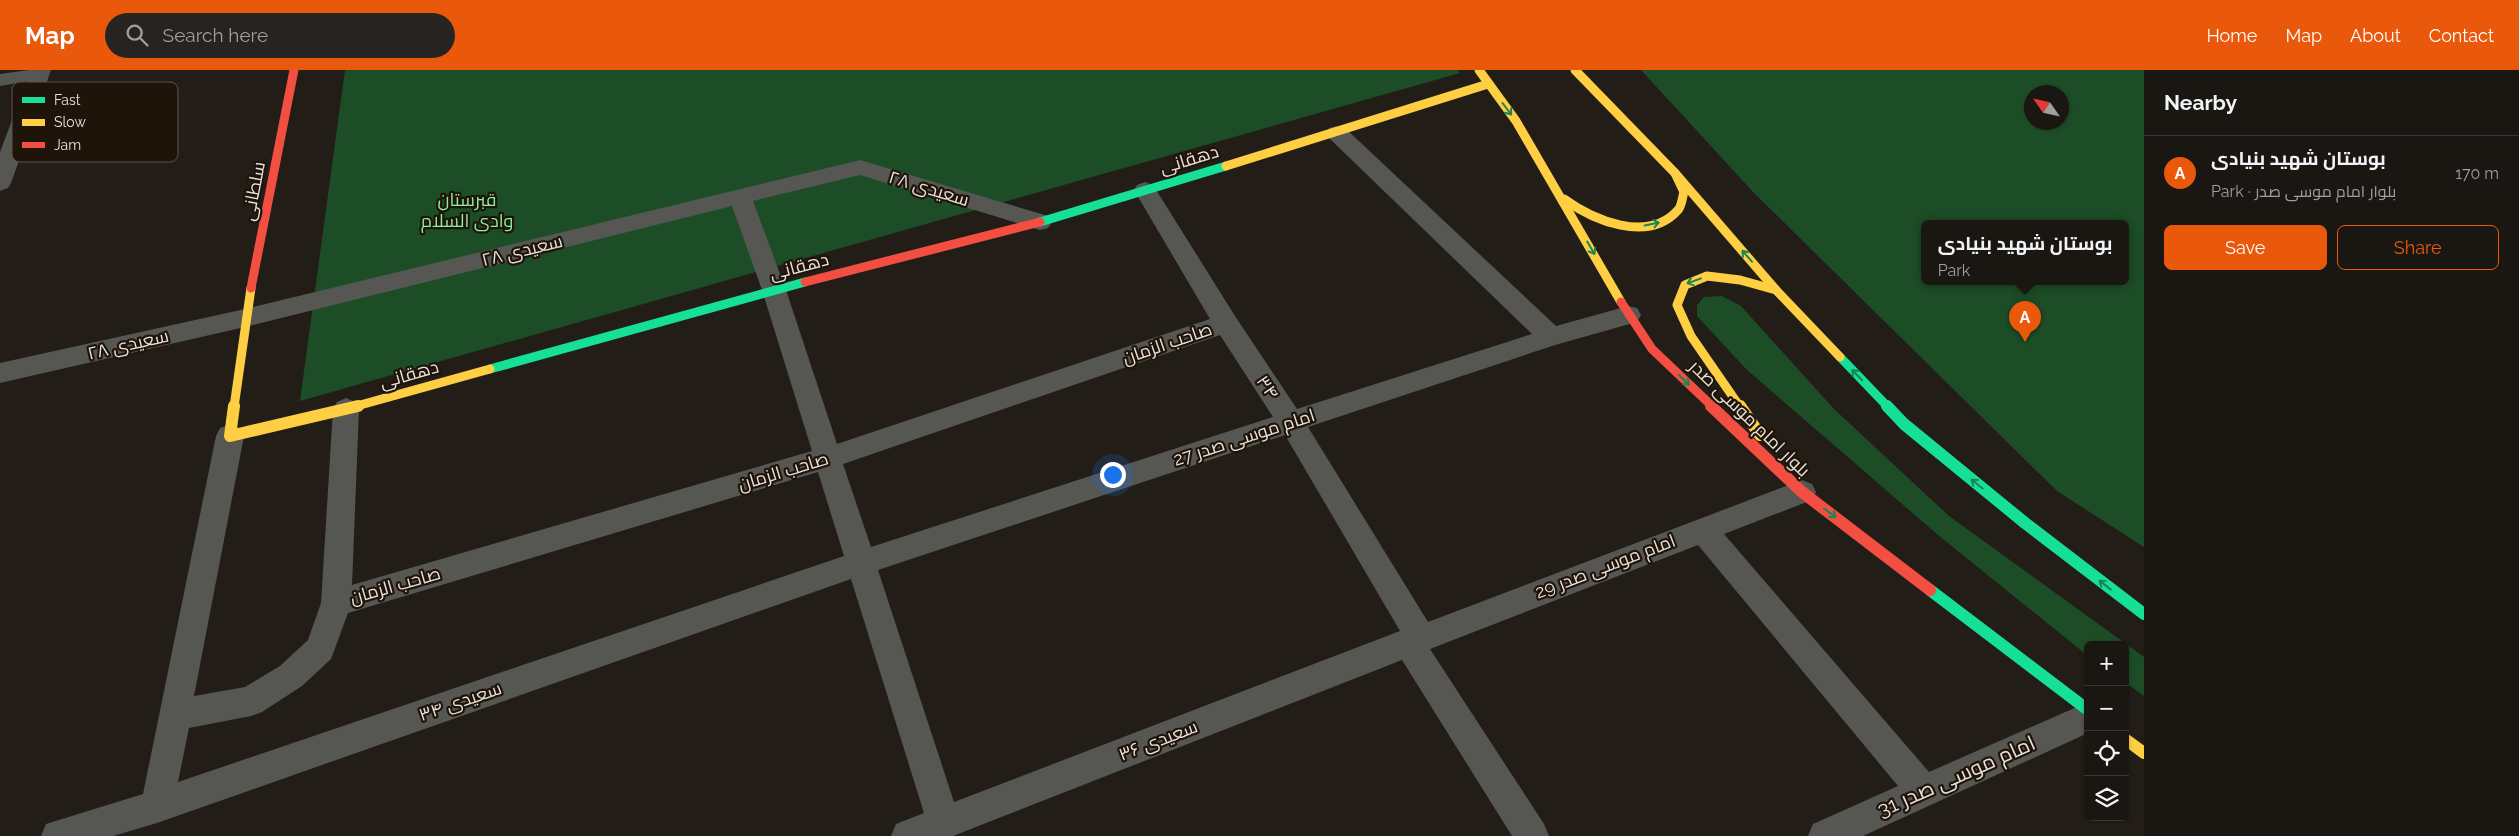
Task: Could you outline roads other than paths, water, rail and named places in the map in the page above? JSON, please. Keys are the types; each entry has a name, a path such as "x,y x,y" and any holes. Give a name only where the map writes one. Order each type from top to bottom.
{"main road":[{"name":"سلطانی","path":"245,318 294,70"},
{"name":"بلوار امام موسی صدر","path":"1479,70 1516,121 1628,315 1652,349 1802,492 2084,707"},
{"path":"1575,70 1675,173 1776,290 1904,424 2025,523 2144,614"},
{"name":"دهقانی","path":"230,436 346,409 774,290 1040,222 1336,134 1488,84"},
{"path":"1560,195 1580,212 1608,223 1637,227 1663,222 1679,209 1684,192 1675,173"},
{"path":"1776,290 1740,280 1707,276 1685,284 1676,305 1691,336 1802,492"},
{"path":"230,436 245,318"},
{"path":"2129,742 2144,753"}],"street":[{"path":"1336,134 1551,337"},
{"path":"0,183 12,150"},
{"name":"سعیدی ۲۸","path":"0,373 245,318 860,167 1040,222"},
{"name":"۳۴","path":"1144,190 1226,324 1291,422 1414,640 1532,836"},
{"path":"740,196 774,290 944,823"},
{"name":"امام موسی صدر 27","path":"861,563 1551,337 1628,315"},
{"name":"صاحب الزمان","path":"336,603 827,458 1226,324"},
{"path":"175,715 250,700 291,676 320,649 336,603 346,409"},
{"path":"157,806 230,436"},
{"name":"امام موسی صدر 29","path":"1414,640 1802,492"},
{"path":"1702,529 1923,792"},
{"name":"سعیدی ۳۴","path":"58,836 157,806 861,563"},
{"name":"سعیدی ۳۶","path":"908,836 1414,640"},
{"name":"امام موسی صدر 31","path":"1825,836 2084,718"}],"lane":[{"path":"0,80 40,72"}],"place":[{"name":"بوستان شهید بنیادی","path":"2025,342"}],"park label":[{"name":"قبرستان وادی السلام","path":"467,209"}]}
